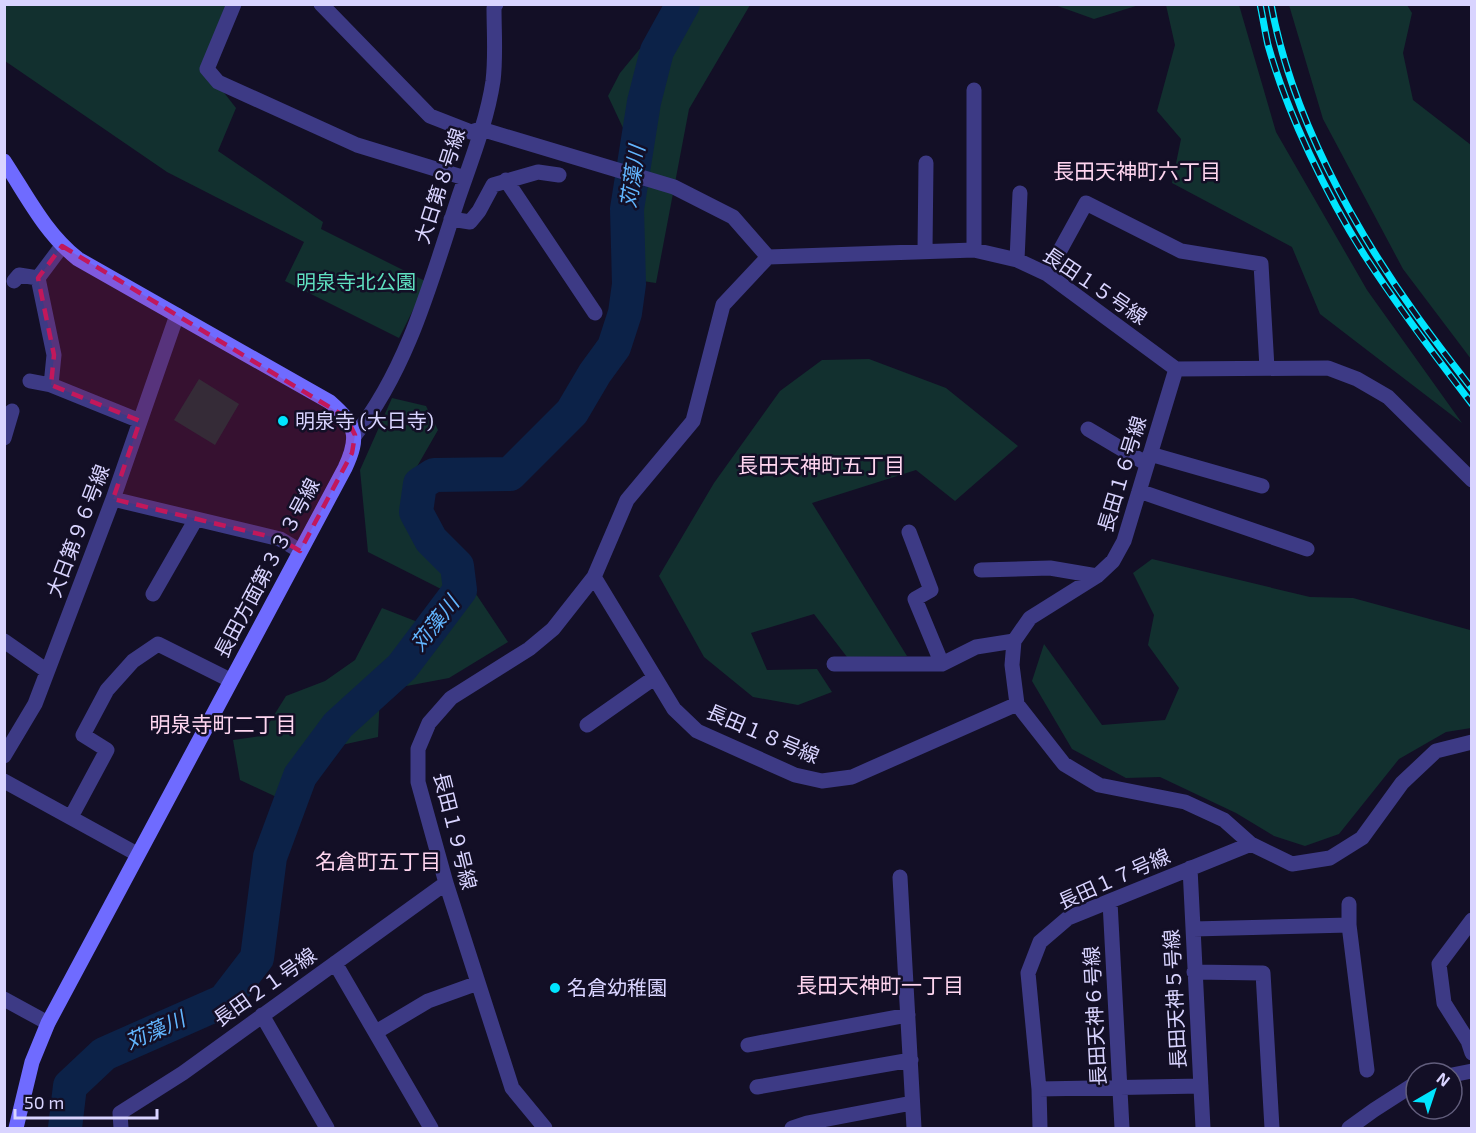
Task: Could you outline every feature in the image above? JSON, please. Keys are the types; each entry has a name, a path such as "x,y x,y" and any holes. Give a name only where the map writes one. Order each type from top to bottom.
{"street":[{"path":"234,4 207,69 219,82 357,145 465,178"},
{"path":"321,4 430,116 471,132 481,129 674,187 733,217 768,257"},
{"name":"大日第８号線","path":"355,435 372,414 406,347 452,219 481,129 493,80 494,8 496,4"},
{"path":"974,90 974,250"},
{"path":"4,161 49,231 78,259 330,402 346,417 355,435"},
{"path":"925,250 926,163"},
{"path":"452,219 470,222 479,211 493,185 538,172 560,175"},
{"path":"506,180 595,313"},
{"path":"1017,260 1020,193"},
{"path":"1047,274 1086,203 1180,251 1261,264 1267,368"},
{"path":"51,385 54,355 38,278 62,246"},
{"name":"長田１５号線","path":"768,257 974,250 1017,260 1047,274 1176,369"},
{"name":"長田１９号線","path":"545,1128 512,1088 446,883 418,782 418,749 429,723 451,698 529,649 553,629 594,577 627,500 693,421 723,305 768,257"},
{"path":"14,281 19,275 38,278"},
{"name":"大日第９６号線","path":"4,756 35,704 113,499 177,315"},
{"path":"1176,369 1328,368 1357,379 1388,397 1472,480"},
{"name":"長田１６号線","path":"1014,641 1030,618 1096,576 1113,561 1124,542 1176,369"},
{"path":"30,381 51,385 140,422"},
{"path":"4,438 12,411"},
{"path":"1088,429 1149,459 1262,486"},
{"name":"長田方面第３３３号線","path":"16,1128 32,1062 48,1023 349,460 355,435"},
{"path":"1140,491 1307,549"},
{"path":"113,499 280,538 300,551"},
{"path":"153,594 196,519"},
{"path":"909,532 931,590 915,599 942,664"},
{"path":"981,570 1050,568 1096,576"},
{"name":"長田１８号線","path":"594,577 674,709 697,731 795,775 822,782 852,777 1017,704"},
{"path":"4,641 47,672"},
{"path":"834,664 942,664 976,647 1014,641 1011,665 1017,704 1064,764 1099,784 1185,802 1224,820 1251,844 1292,864 1330,858 1362,838 1402,783 1436,751 1472,742"},
{"path":"71,817 106,750 83,735 106,690 133,661 158,644 230,680"},
{"path":"587,724 654,678"},
{"path":"4,780 137,854"},
{"name":"長田１７号線","path":"1040,1128 1039,1089 1028,973 1040,942 1068,918 1251,844"},
{"name":"長田天神５号線","path":"1190,868 1203,1128"},
{"path":"900,877 914,1128"},
{"name":"長田２１号線","path":"121,1128 120,1113 183,1072 446,883"},
{"name":"長田天神６号線","path":"1110,902 1122,1128"},
{"path":"1349,904 1349,925 1367,1070"},
{"path":"1470,1044 1444,1003 1439,964 1472,920"},
{"path":"1193,929 1349,925"},
{"path":"335,963 431,1128"},
{"path":"1194,972 1263,974 1272,1128"},
{"path":"375,1032 428,1001 478,983"},
{"path":"4,999 48,1023"},
{"path":"262,1015 327,1128"},
{"path":"748,1045 908,1015"},
{"path":"758,1088 911,1060"},
{"path":"1039,1089 1200,1086"},
{"path":"1349,1128 1404,1091"},
{"path":"792,1128 807,1123 912,1103"}],"highlighted area":[{"path":"62,246 346,417 355,435 352,453 300,551 280,539 113,499 140,421 51,385 54,355 38,278"}],"green space":[{"name":"明泉寺北公園","path":"4,5 228,5 204,67 236,108 218,151 323,222 321,229 427,282 399,338 285,281 304,242 167,172 5,61"},
{"path":"676,5 750,5 689,109 656,283 629,279 631,145 608,96 620,73"},
{"path":"1055,5 1139,5 1094,19"},
{"path":"1166,5 1239,5 1276,132 1367,290 1462,423 1320,314 1292,247 1172,183 1181,139 1157,111 1175,45"},
{"path":"1289,5 1407,5 1412,13 1403,53 1413,100 1471,145 1471,359 1403,269 1323,119"},
{"path":"869,359 946,388 1018,446 955,501 916,470 812,503 907,656 847,657 814,614 751,633 767,670 817,669 832,692 798,705 753,697 704,657 659,576 714,483 780,391 822,360"},
{"path":"199,379 239,404 215,445 174,420"},
{"path":"392,398 426,406 438,430 411,477 421,533 462,573 508,642 449,678 380,691 378,737 314,751 293,775 283,800 240,780 233,740 261,736 286,696 325,681 355,660 382,608 428,626 445,591 368,552 360,470"},
{"path":"1152,559 1310,597 1353,598 1470,630 1471,627 1471,728 1446,732 1399,759 1339,834 1305,846 1274,836 1236,813 1160,777 1126,778 1072,749 1032,681 1044,644 1102,725 1165,720 1179,688 1148,645 1154,615 1133,573"}],"waterway":[{"name":"苅藻川","path":"65,1128 70,1086 104,1054 224,1001 257,958 270,857 300,776 338,725 402,667 460,590 457,566 431,540 416,512 420,484 434,475 510,474 572,412 595,373 614,347 625,313 629,284 627,209 644,102 657,51 683,4"}],"railway":[{"path":"1260,4 1268,45 1286,98 1309,154 1336,207 1390,294 1472,404"},
{"path":"1271,4 1280,45 1293,86 1327,168 1393,281 1472,389"}],"place":[{"name":"明泉寺 (大日寺)","path":"283,421"},
{"name":"名倉幼稚園","path":"555,988"}],"district":[{"name":"長田天神町六丁目","path":"1137,172"},
{"name":"長田天神町五丁目","path":"821,466"},
{"name":"明泉寺町二丁目","path":"223,725"},
{"name":"名倉町五丁目","path":"378,862"},
{"name":"長田天神町一丁目","path":"880,986"}]}
